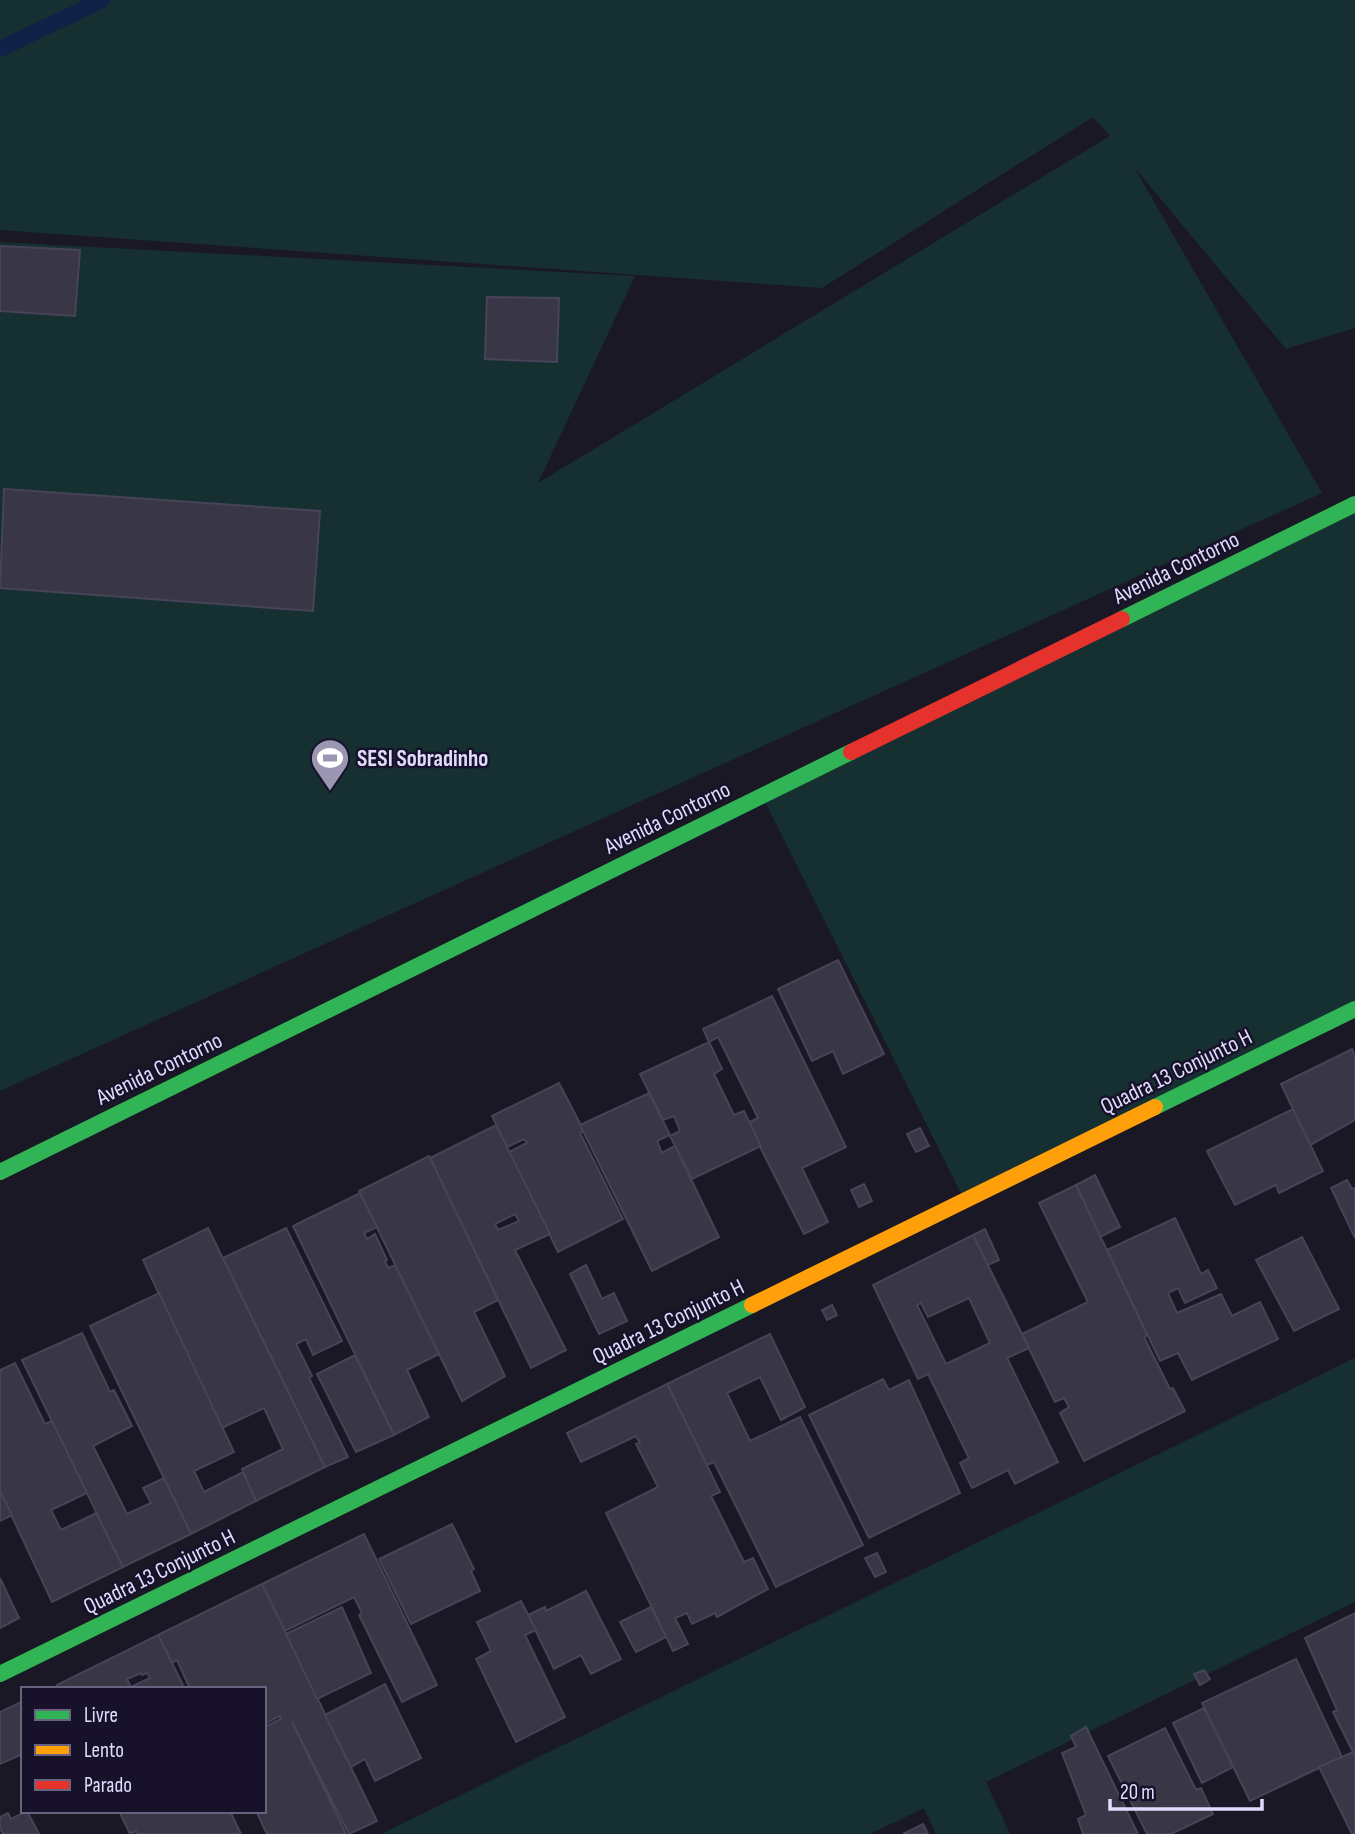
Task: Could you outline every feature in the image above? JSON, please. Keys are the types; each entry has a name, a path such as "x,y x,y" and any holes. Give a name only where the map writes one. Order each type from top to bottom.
{"street":[{"name":"Avenida Contorno","path":"0,1172 1355,503"},
{"name":"Quadra 13 Conjunto H","path":"0,1674 1355,1009"}],"green space":[{"name":"SESI Sobradinho","path":"0,0 1355,0 1355,328 1286,349 1134,167 1322,493 0,1091 0,242 635,276 538,483 1110,136 1093,117 822,288 0,230"},
{"path":"1355,504 1355,1009 965,1201 762,796"},
{"path":"1355,1358 1355,1602 986,1782 1010,1834 936,1834 924,1808 870,1834 381,1834"}],"building":[{"path":"0,246 80,250 75,316 0,311"},
{"path":"487,297 559,298 557,362 485,359"},
{"path":"4,489 320,511 313,611 0,588"},
{"path":"838,960 884,1054 843,1074 833,1051 812,1061 778,989"},
{"path":"772,996 846,1147 802,1168 828,1222 804,1234 748,1123 758,1118 718,1037 709,1042 703,1029"},
{"path":"709,1042 722,1069 714,1074 734,1115 744,1111 761,1146 692,1179 670,1136 680,1131 674,1116 663,1120 640,1074"},
{"path":"1352,1049 1355,1056 1355,1120 1310,1145 1281,1084"},
{"path":"559,1083 584,1131 580,1133 623,1219 558,1252 509,1152 527,1143 524,1139 507,1147 492,1116"},
{"path":"649,1093 670,1135 657,1141 662,1153 675,1146 719,1237 652,1271 580,1125"},
{"path":"1293,1109 1323,1171 1279,1193 1276,1185 1235,1205 1207,1151"},
{"path":"496,1125 550,1234 515,1250 566,1350 531,1368 430,1158","holes":["515,1214 519,1221 498,1230 495,1224"]},
{"path":"920,1128 929,1146 916,1152 907,1134"},
{"path":"429,1156 498,1300 474,1312 505,1376 462,1401 359,1191"},
{"path":"1095,1175 1120,1227 1100,1237 1076,1185"},
{"path":"1347,1180 1352,1189 1355,1188 1355,1238 1331,1188"},
{"path":"864,1184 872,1201 859,1207 851,1190"},
{"path":"1076,1185 1147,1335 1144,1337 1170,1389 1173,1388 1185,1411 1084,1461 1060,1413 1069,1407 1064,1398 1055,1402 1022,1334 1088,1302 1039,1203"},
{"path":"360,1193 377,1227 364,1233 367,1239 375,1234 388,1268 395,1265 439,1354 407,1370 429,1417 394,1435 293,1226"},
{"path":"1175,1218 1201,1274 1208,1270 1217,1288 1185,1303 1178,1288 1168,1293 1177,1313 1221,1294 1232,1316 1260,1302 1278,1339 1192,1380 1178,1353 1160,1361 1107,1250"},
{"path":"208,1228 325,1467 256,1501 242,1469 283,1449 264,1408 222,1428 143,1260"},
{"path":"286,1228 342,1341 313,1355 306,1339 296,1344 312,1376 309,1378 348,1457 325,1467 223,1258"},
{"path":"985,1229 999,1260 988,1265 973,1235"},
{"path":"973,1235 1029,1348 1007,1358 1058,1462 1015,1484 1008,1470 972,1488 960,1463 969,1458 928,1374 918,1379 873,1285","holes":["969,1298 990,1343 946,1364 917,1305 921,1303 928,1317"]},
{"path":"1302,1237 1339,1309 1294,1331 1256,1260"},
{"path":"586,1265 602,1299 614,1293 627,1321 599,1334 570,1274"},
{"path":"159,1293 234,1452 194,1471 204,1492 243,1472 256,1501 191,1534 90,1326"},
{"path":"832,1305 837,1315 827,1320 822,1310"},
{"path":"82,1333 110,1392 114,1390 132,1426 93,1446 127,1514 151,1503 143,1488 164,1478 191,1534 123,1567 22,1360"},
{"path":"770,1334 805,1407 781,1420 760,1377 727,1393 750,1441 800,1417 863,1545 776,1587 714,1462 707,1465 667,1384"},
{"path":"355,1355 394,1435 356,1452 317,1374"},
{"path":"15,1363 45,1424 52,1421 87,1493 51,1510 61,1530 96,1513 123,1567 52,1602 0,1491 0,1370"},
{"path":"883,1379 889,1390 909,1380 960,1493 869,1538 809,1415"},
{"path":"667,1384 720,1492 711,1496 744,1562 753,1558 768,1589 717,1617 715,1613 692,1624 687,1613 675,1618 688,1644 673,1651 606,1513 658,1487 636,1444 640,1443 636,1436 581,1462 567,1433"},
{"path":"0,1491 12,1515 0,1521"},
{"path":"452,1524 474,1569 471,1571 480,1591 411,1624 379,1559"},
{"path":"364,1534 437,1685 402,1702 359,1615 362,1613 354,1597 285,1631 262,1584"},
{"path":"877,1553 886,1572 875,1577 865,1558"},
{"path":"0,1578 19,1618 0,1628"},
{"path":"262,1584 377,1821 349,1834 292,1722 346,1834 267,1834 257,1813 266,1813 266,1726 281,1719 280,1716 266,1723 266,1687 189,1687 177,1660 172,1663 158,1635"},
{"path":"586,1591 621,1659 591,1674 581,1655 554,1669 528,1615 545,1607 546,1611"},
{"path":"521,1601 536,1630 525,1635 565,1717 516,1742 476,1659 491,1651 477,1622"},
{"path":"342,1607 371,1673 317,1699 286,1634"},
{"path":"651,1607 666,1637 636,1652 620,1622"},
{"path":"1355,1613 1355,1756 1333,1712 1337,1710 1305,1638"},
{"path":"158,1635 184,1687 131,1687 57,1685","holes":["141,1673 147,1673 150,1678 131,1687 127,1679"]},
{"path":"1296,1659 1342,1757 1250,1801 1202,1703"},
{"path":"1204,1670 1210,1679 1200,1685 1194,1674"},
{"path":"385,1684 421,1758 375,1781 365,1759 351,1767 325,1715"},
{"path":"21,1702 21,1757 20,1755 0,1764 0,1712"},
{"path":"1204,1708 1233,1767 1202,1783 1173,1723"},
{"path":"1086,1727 1138,1834 1083,1834 1078,1819 1086,1815 1062,1753 1076,1747 1071,1736"},
{"path":"1165,1728 1196,1790 1201,1788 1213,1814 1171,1834 1147,1834 1108,1756"},
{"path":"1353,1752 1355,1834 1352,1834 1319,1767"},
{"path":"8,1813 11,1819 28,1813 39,1834 3,1834 0,1817"},
{"path":"120,1813 231,1813 241,1834 137,1834 136,1831 130,1834"},
{"path":"923,1824 928,1834 903,1834"}],"waterway":[{"path":"0,49 102,0"}],"traffic: fast":[{"path":"1122,619 1355,504"},
{"path":"0,1172 851,752"},
{"path":"1155,1107 1355,1009"},
{"path":"0,1674 752,1305"}],"traffic: slow":[{"path":"752,1305 1155,1107"}],"traffic: jam":[{"path":"851,752 1122,619"}],"place":[{"name":"SESI Sobradinho","path":"330,792"}]}
